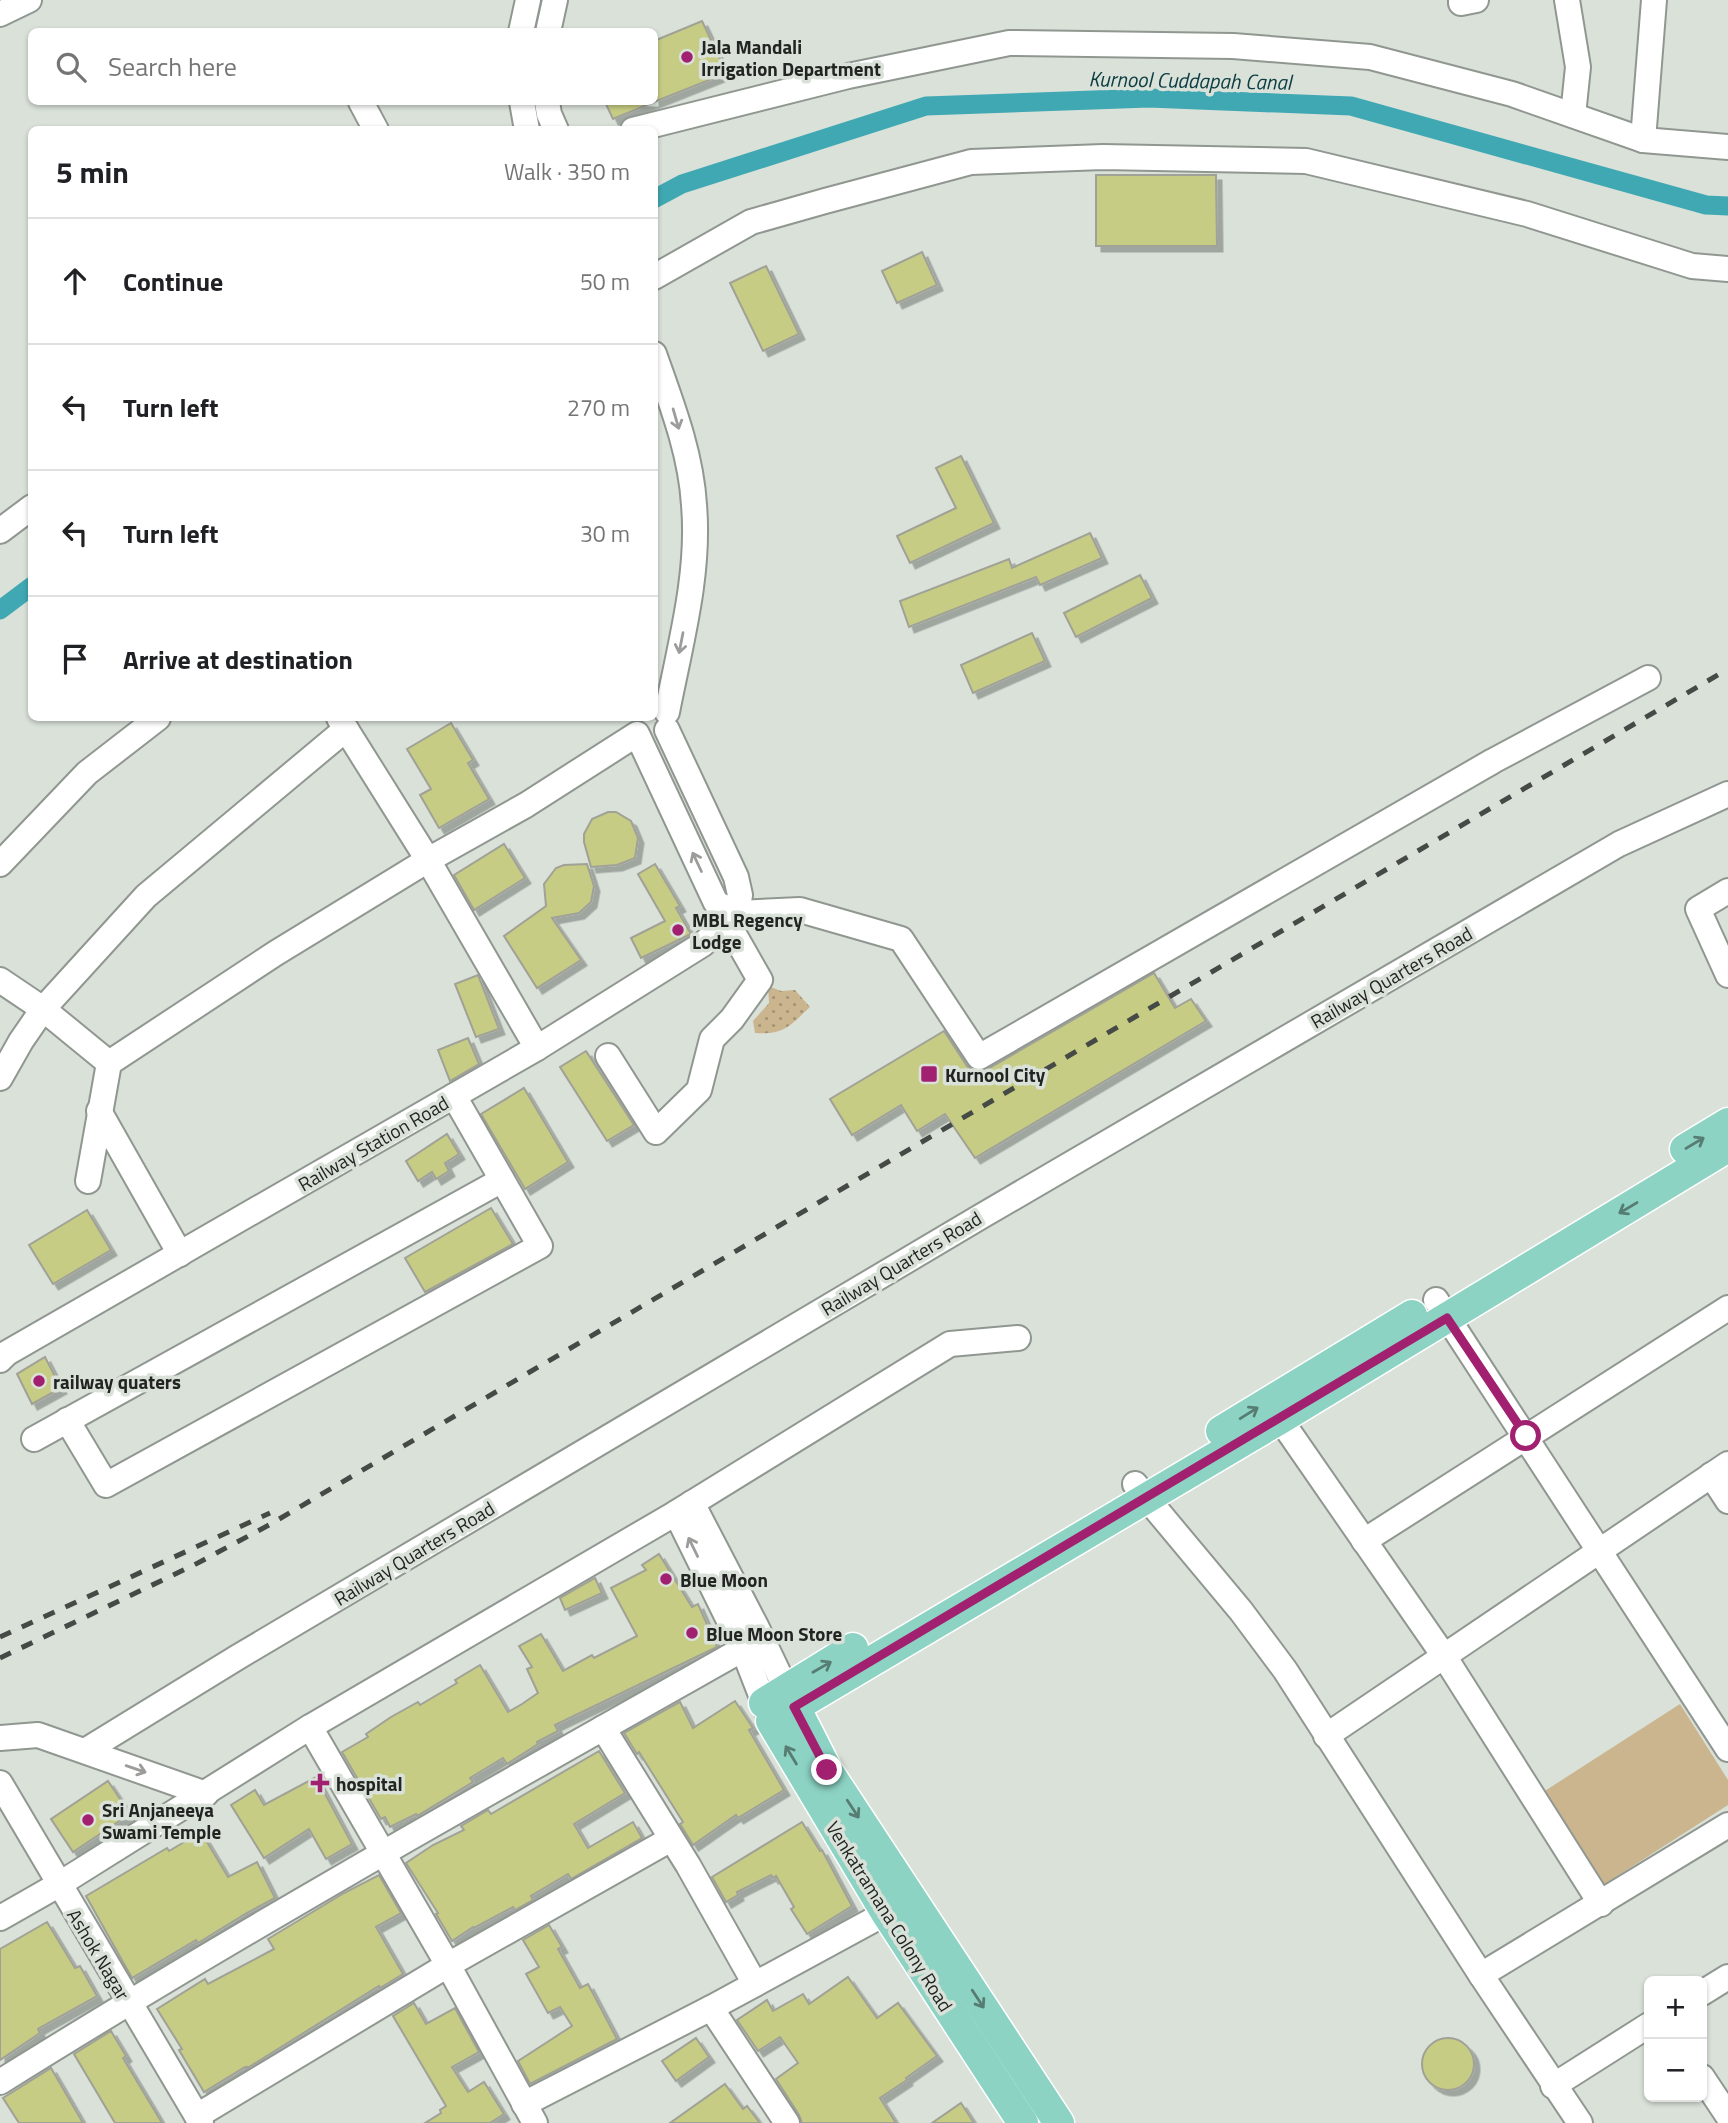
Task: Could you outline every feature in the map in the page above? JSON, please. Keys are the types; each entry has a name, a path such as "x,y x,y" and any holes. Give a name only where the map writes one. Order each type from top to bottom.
{"main road":[{"path":"1140,1490 1280,1419 1442,1309 1728,1123"},
{"path":"1059,2123 827,1770 779,1705 1442,1309 1728,1147"},
{"name":"Venkatramana Colony Road","path":"779,1705 886,1913 1023,2123"}],"street":[{"path":"0,14 29,0"},
{"path":"522,28 528,0"},
{"path":"549,28 555,0"},
{"path":"1461,0 1461,3 1476,0"},
{"path":"1567,0 1578,67 1573,115"},
{"path":"1643,140 1654,0"},
{"path":"649,126 848,76 1009,43 1233,46 1370,57 1512,94 1643,140 1728,147"},
{"path":"363,105 374,126"},
{"path":"523,105 526,126"},
{"path":"548,105 554,126"},
{"path":"658,275 751,222 971,162 1103,157 1306,161 1527,214 1692,266 1728,269"},
{"path":"635,726 647,740 659,738 688,602 695,553 694,503 687,458 658,367"},
{"path":"0,531 28,510"},
{"path":"732,917 800,910 901,939 979,1057 1493,761 1648,678"},
{"path":"663,715 736,877 740,895 732,917"},
{"path":"0,864 88,773 154,721"},
{"path":"0,1078 43,1009 146,896 343,723 428,860 537,1048"},
{"path":"608,1056 656,1132 699,1090 712,1039 732,1019 760,980 732,917 716,903 635,726"},
{"path":"88,1181 108,1063 276,953 428,860 526,805 635,726"},
{"name":"Railway Quarters Road","path":"85,1751 238,1657 956,1231 1619,844 1728,794"},
{"path":"1728,891 1698,909 1728,975"},
{"name":"Railway Station Road","path":"0,1360 7,1353 537,1048 703,944 732,917"},
{"path":"0,980 43,1009 108,1063"},
{"path":"67,1420 106,1485 540,1246 454,1096"},
{"path":"99,1111 180,1254"},
{"path":"34,1438 502,1180"},
{"path":"1364,1541 1728,1308"},
{"path":"1442,1309 1728,1749"},
{"path":"0,1918 206,1794 310,1727 684,1508 950,1345 1018,1338"},
{"path":"1280,1419 1444,1656 1601,1904"},
{"path":"1326,1736 1719,1469 1728,1501"},
{"path":"1140,1490 1270,1650 1553,2086 1580,2123"},
{"name":"Venkatramana Colony Road","path":"684,1508 779,1705"},
{"path":"0,2082 128,2002 384,1853 752,1645"},
{"path":"310,1727 530,2113 711,2008 886,1913"},
{"path":"603,1728 755,1984"},
{"path":"0,1738 38,1735 206,1794"},
{"name":"Ashok Nagar","path":"0,1783 199,2120"},
{"path":"1481,1975 1728,1825"},
{"path":"199,2120 448,1965 671,1839"},
{"path":"1707,1990 1728,1977"},
{"path":"711,2008 787,2123"},
{"path":"1553,2086 1644,2028"},
{"path":"1707,2084 1728,2116"}],"shaded area":[{"path":"768,986 781,991 795,990 810,1007 780,1031 755,1033 753,1021 769,1003"},
{"path":"1680,1704 1728,1780 1728,1805 1597,1889 1537,1796"}],"building":[{"name":"Jala Mandali Irrigation Department","path":"702,21 727,73 658,100 658,39"},
{"path":"606,105 647,105 613,119"},
{"path":"1096,175 1216,175 1217,246 1096,246"},
{"path":"922,252 937,285 897,303 882,271"},
{"path":"766,266 799,334 763,351 730,283"},
{"path":"961,456 994,523 910,563 897,536 956,508 936,468"},
{"path":"1090,533 1102,558 1040,585 1036,577 909,627 900,601 1009,559 1012,568"},
{"path":"1140,575 1152,598 1076,637 1064,613"},
{"path":"1032,633 1045,661 973,693 961,665"},
{"path":"451,723 473,760 468,763 489,799 439,828 420,795 431,789 407,749"},
{"path":"608,812 616,812 631,821 638,838 635,858 617,865 591,867 584,834 592,819"},
{"path":"504,844 525,878 474,910 454,875"},
{"path":"587,864 594,886 591,902 579,913 552,918 581,960 537,988 504,936 546,906 544,884 556,868"},
{"path":"655,864 680,906 676,908 691,934 641,958 631,938 665,921 638,874"},
{"path":"1154,973 1175,1008 1191,999 1206,1021 975,1158 945,1114 917,1131 901,1105 852,1135 830,1099 944,1031 967,1066 973,1070 986,1070"},
{"path":"478,975 499,1029 476,1037 455,984"},
{"path":"468,1038 479,1064 450,1081 438,1050"},
{"path":"586,1051 634,1125 607,1141 560,1067"},
{"path":"524,1088 568,1162 525,1189 481,1114"},
{"path":"447,1134 459,1154 445,1163 449,1171 436,1179 432,1172 418,1181 406,1161"},
{"path":"491,1208 513,1244 425,1292 405,1258"},
{"path":"87,1210 111,1250 53,1284 29,1245"},
{"name":"railway quaters","path":"45,1357 61,1388 32,1404 17,1374"},
{"path":"659,1554 692,1607 698,1604 717,1647 555,1725 558,1731 537,1742 538,1744 507,1764 503,1758 470,1778 473,1782 417,1816 416,1814 390,1827 385,1817 381,1819 342,1752 368,1737 366,1734 391,1717 418,1702 420,1705 457,1683 455,1680 480,1665 508,1712 522,1704 538,1693 527,1669 532,1667 519,1646 541,1634 563,1671 637,1636 611,1588 646,1570 642,1565"},
{"path":"595,1578 602,1593 565,1610 560,1598"},
{"path":"735,1701 753,1728 749,1730 784,1790 738,1818 736,1815 693,1845 680,1824 683,1822 624,1733 680,1702 693,1728"},
{"path":"599,1751 625,1793 574,1824 588,1848 633,1822 642,1838 571,1879 568,1874 531,1896 533,1900 473,1927 452,1941 436,1914 438,1913 406,1863 433,1845 464,1830 461,1826 488,1810 491,1814"},
{"path":"316,1777 352,1844 326,1859 309,1829 264,1858 231,1805 255,1790 264,1805"},
{"path":"108,1781 130,1814 73,1852 51,1819"},
{"path":"802,1822 820,1851 822,1850 852,1906 807,1934 791,1909 794,1907 776,1876 773,1878 771,1875 737,1892 738,1895 726,1902 712,1877"},
{"path":"201,1832 228,1877 257,1862 275,1898 132,1978 86,1896 167,1848 169,1851"},
{"path":"379,1875 401,1913 376,1927 403,1974 204,2092 157,2009 205,1979 208,1984 274,1949 268,1939"},
{"path":"47,1922 75,1968 80,1966 97,1996 38,2029 40,2033 0,2060 0,1949"},
{"path":"549,1925 562,1947 558,1949 580,1988 588,1984 617,2039 530,2084 518,2061 572,2026 560,2007 548,2013 526,1974 539,1967 523,1940"},
{"path":"848,1977 877,2018 898,2003 937,2056 880,2098 896,2123 802,2123 776,2079 798,2063 780,2037 758,2051 737,2020 767,2000 773,2011 803,1994 809,2004"},
{"path":"414,2003 426,2024 455,2008 479,2052 452,2067 468,2092 484,2082 504,2114 490,2123 425,2123 441,2113 440,2110 446,2106 393,2016"},
{"path":"111,2031 126,2056 123,2058 162,2123 115,2123 74,2054"},
{"path":"696,2038 709,2057 676,2081 662,2061"},
{"path":"1448,2038 1458,2040 1466,2046 1472,2054 1472,2074 1466,2082 1458,2088 1448,2090 1438,2088 1430,2082 1424,2074 1422,2064 1424,2054 1430,2046 1438,2040"},
{"path":"51,2068 83,2123 19,2123 3,2098"},
{"path":"725,2084 743,2109 747,2106 760,2123 670,2123"},
{"path":"961,2103 974,2123 932,2123"}],"waterway":[{"name":"Kurnool Cuddapah Canal","path":"658,197 682,184 926,106 1149,98 1351,106 1706,205 1728,206"},
{"name":"Kurnool Cuddapah Canal","path":"0,610 28,589"}],"railway":[{"path":"0,1658 194,1565 269,1525 1728,669"},
{"path":"0,1637 270,1513"}],"place":[{"name":"Jala Mandali Irrigation Department","path":"687,57"},
{"name":"MBL Regency Lodge","path":"678,930"},
{"name":"Kurnool City","path":"929,1074"},
{"name":"railway quaters","path":"39,1381"},
{"name":"Blue Moon","path":"666,1579"},
{"name":"Blue Moon Store","path":"692,1633"},
{"name":"hospital","path":"320,1783"},
{"name":"Sri Anjaneeya Swami Temple","path":"88,1820"}],"route":[{"path":"827,1770 794,1707 1447,1318 1526,1436"}]}
